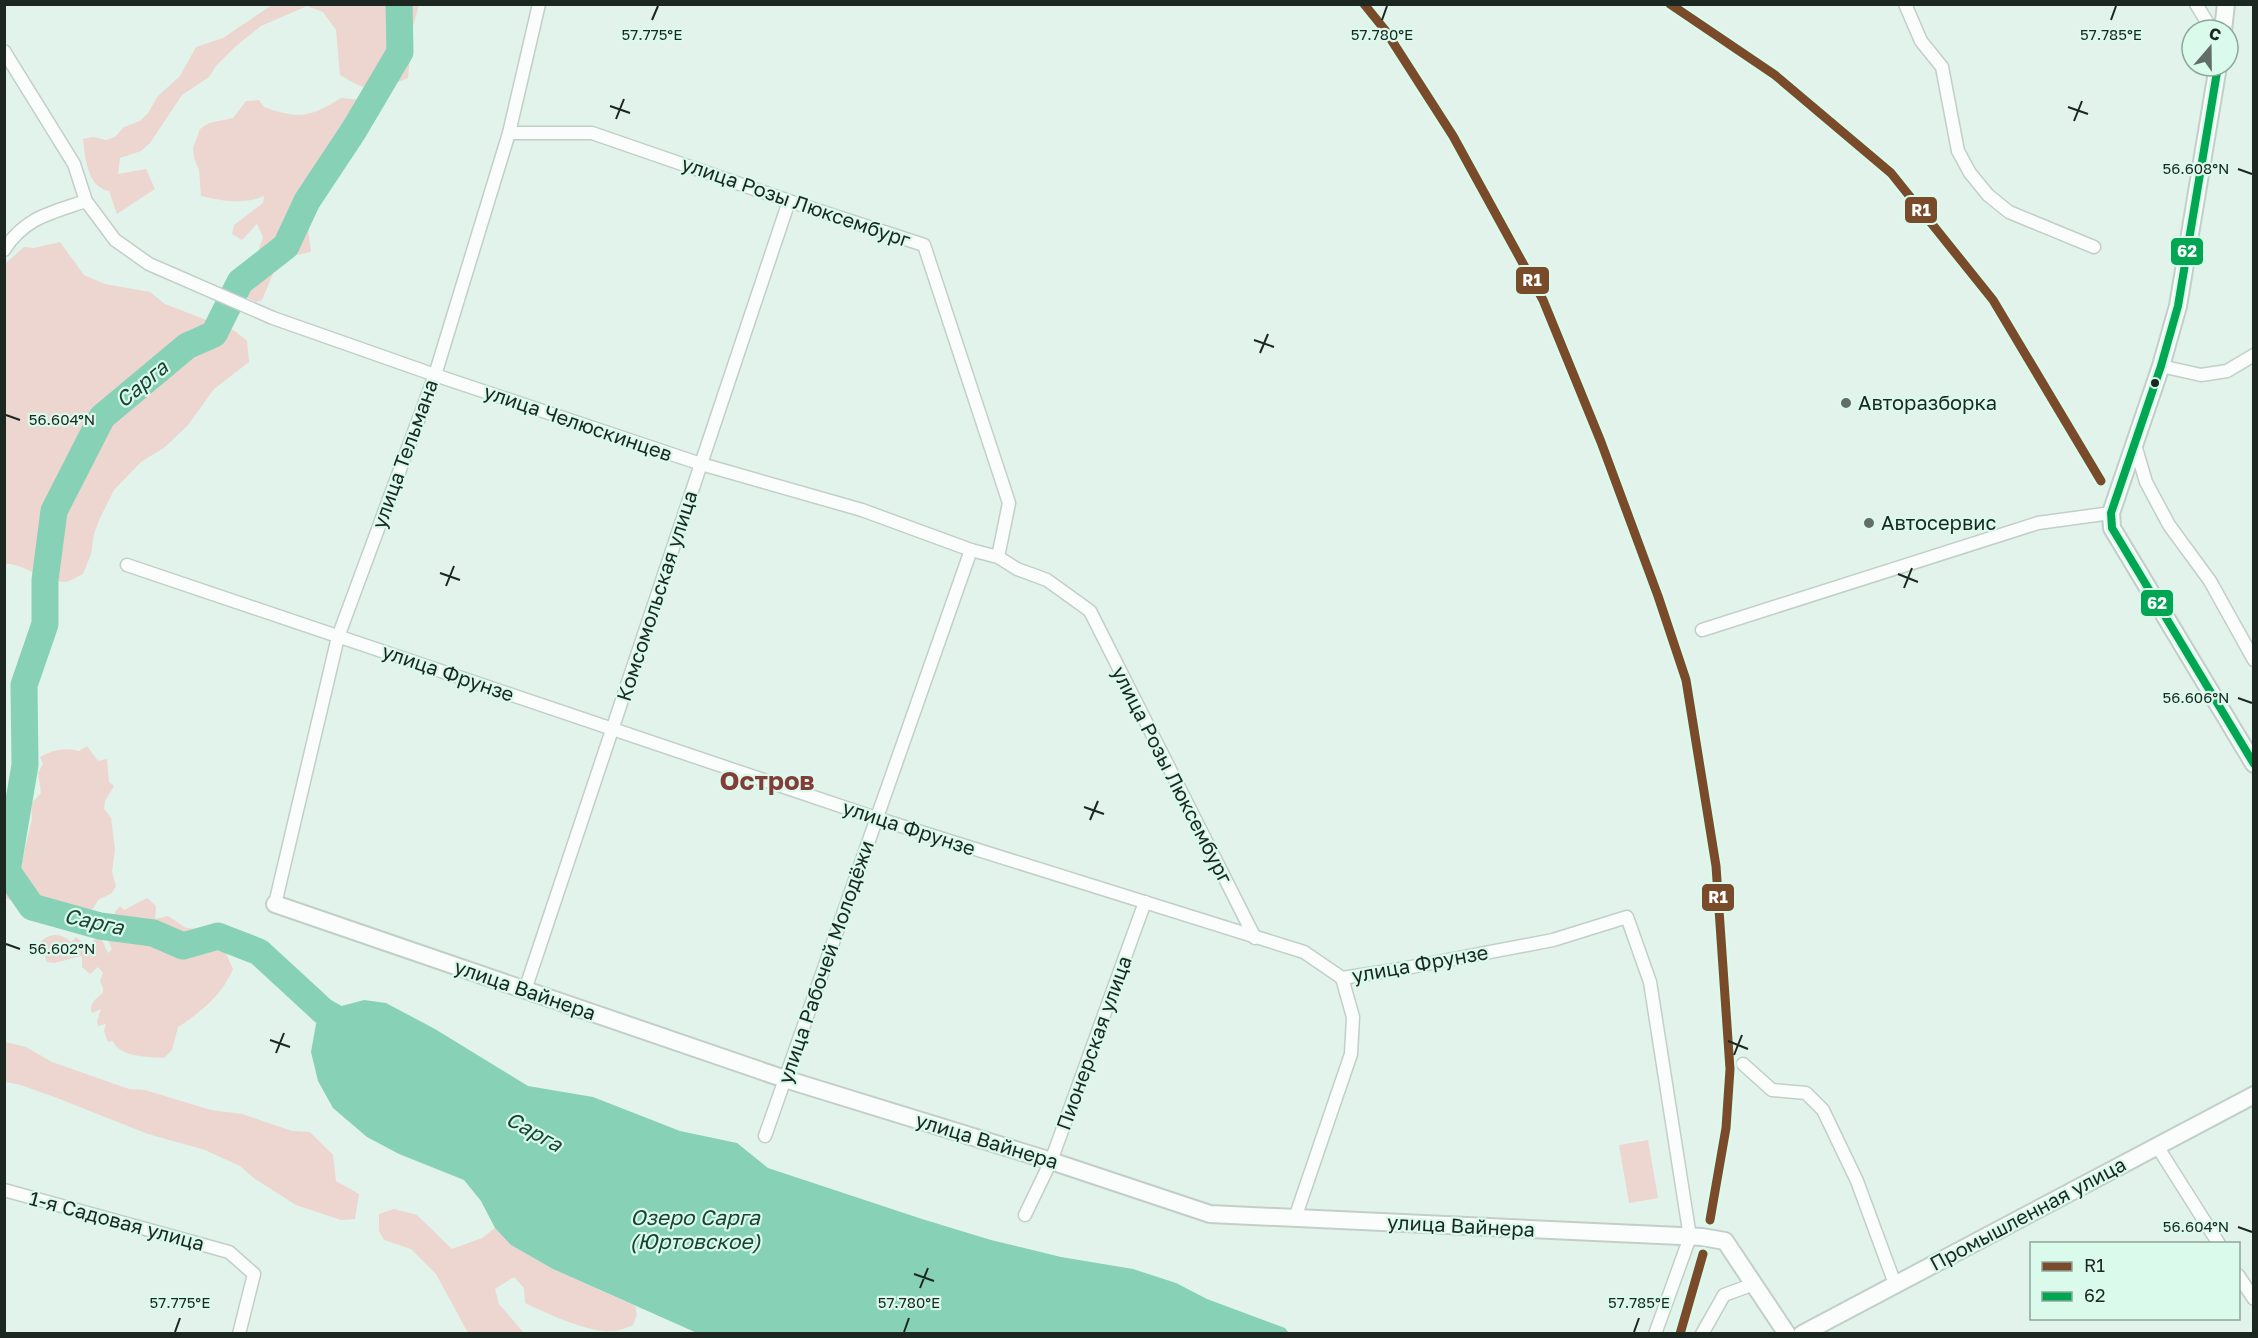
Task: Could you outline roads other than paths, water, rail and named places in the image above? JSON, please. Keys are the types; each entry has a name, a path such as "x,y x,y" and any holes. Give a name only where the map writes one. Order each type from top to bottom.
{"street":[{"name":"улица Тельмана","path":"275,904 338,637 435,375 509,133 539,4"},
{"path":"1905,4 1921,41 1942,68 1959,152 1970,173 1988,195 2008,212 2094,247"},
{"path":"2196,4 2205,18"},
{"name":"улица Челюскинцев","path":"4,51 74,164 86,201 115,240 149,264 255,311 435,375 701,464 862,510 971,550 998,557 1017,569 1047,580 1090,611"},
{"path":"2216,78 2178,306 2161,366 2111,513 2112,528 2253,764"},
{"name":"улица Розы Люксембург","path":"509,133 592,133 924,245 1010,503 998,557"},
{"path":"4,250 15,234 42,216 86,201"},
{"name":"Комсомольская улица","path":"525,990 789,201"},
{"path":"2161,366 2201,375 2227,371 2253,355"},
{"path":"2135,445 2146,483 2169,525 2210,581 2253,660"},
{"path":"1702,630 2038,523 2111,513"},
{"name":"улица Рабочей Молодёжи","path":"765,1136 971,550"},
{"name":"улица Фрунзе","path":"127,565 876,818 1304,952 1342,978 1413,967 1552,940 1627,917 1650,981 1690,1237"},
{"name":"улица Розы Люксембург","path":"1090,611 1255,938"},
{"name":"Пионерская улица","path":"1025,1215 1051,1161 1146,902"},
{"name":"улица Вайнера","path":"275,904 785,1078 1051,1161 1210,1214 1690,1237 1725,1241 1754,1284"},
{"path":"1295,1218 1351,1054 1353,1017 1342,978"},
{"path":"1743,1064 1772,1090 1806,1093 1823,1110 1857,1181 1895,1284"},
{"name":"Промышленная улица","path":"1802,1334 2253,1095"},
{"path":"2157,1146 2218,1242"},
{"name":"1-я Садовая улица","path":"4,1190 229,1252 255,1274 239,1334"},
{"path":"1655,1334 1690,1237"},
{"path":"2240,1278 2253,1299"},
{"path":"1702,1334 1724,1295 1754,1284 1787,1334"}],"water":[{"name":"Озеро Сарга (Юртовское)","path":"364,1000 386,1003 435,1029 528,1086 593,1097 680,1131 737,1143 768,1168 991,1240 1061,1257 1133,1269 1176,1283 1207,1299 1285,1328 1289,1333 697,1333 553,1269 511,1245 495,1228 481,1201 464,1180 399,1154 367,1137 333,1108 318,1081 311,1052 316,1024 323,1011"}],"waterway":[{"name":"Сарга","path":"355,1029 323,1011 259,952 218,936 183,946 153,933 100,926 32,907 7,871 25,765 24,685 45,624 45,580 54,511 102,417 187,346 214,334 240,282 286,246 307,201 354,130 400,52 399,4"}],"place":[{"name":"Авторазборка","path":"1846,403"},
{"name":"Автосервис","path":"1869,523"}],"district":[{"name":"Остров","path":"767,781"}]}
